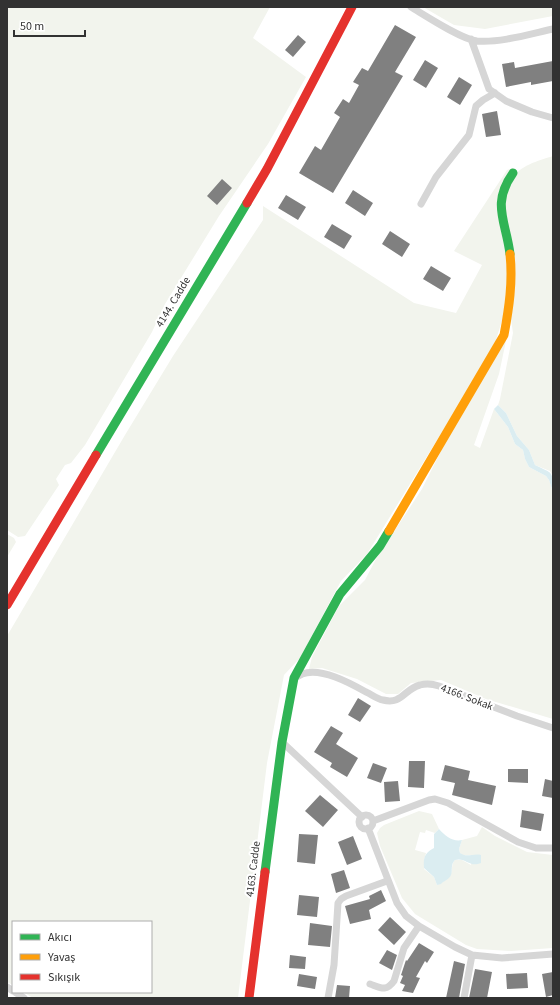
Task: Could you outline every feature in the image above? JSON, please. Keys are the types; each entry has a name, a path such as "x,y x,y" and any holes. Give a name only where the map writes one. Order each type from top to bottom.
{"street":[{"name":"4144. Cadde","path":"7,605 266,169 352,7"},
{"path":"411,7 476,41 491,41 517,37 553,29"},
{"path":"471,39 489,89 506,101 532,112 553,118"},
{"path":"421,204 436,177 469,135 476,106 495,93"},
{"name":"4163. Cadde","path":"249,998 282,742 294,678 340,594 380,546 504,335 510,305 511,264 508,238 501,213 501,197 505,184 513,173"},
{"name":"4166. Sokak","path":"294,678 303,673 317,673 332,676 343,679 380,700 388,701 395,701 414,688 420,685 429,684 439,686 553,728"},
{"path":"282,742 362,817"},
{"path":"368,828 374,821 429,800 435,800 448,803 518,842 536,848 553,848"},
{"path":"362,817 368,815 372,817 374,821"},
{"path":"362,817 360,821 361,826 368,828"},
{"path":"368,828 397,903 406,916 419,926 472,955 502,958 553,954"},
{"path":"328,998 334,965 338,903 346,896 388,881"},
{"path":"370,984 382,989 391,985 394,981 404,948 419,926"},
{"path":"464,998 472,955"}],"shaded area":[{"path":"7,7 270,7 253,38 306,77 268,144 219,216 165,304 152,332 85,445 71,463 65,465 56,479 59,485 25,536 18,537 7,530"},
{"path":"423,7 553,7 553,16 485,29 454,25"},
{"path":"553,156 553,476 550,471 535,465 529,450 517,436 506,413 498,405 513,333 505,209 508,191 514,176 524,167"},
{"path":"513,168 502,182 508,268 507,304 496,340 480,370 367,554 341,581 300,658 284,675 267,763 238,998 33,998 25,993 152,993 152,921 12,921 12,984 7,982 7,636 173,356 263,220 263,206 414,303 456,313 482,265 454,251 507,170"},
{"path":"507,336 499,374 474,445 480,448 494,409 508,427 515,444 523,450 529,467 546,476 553,492 553,719 486,699 441,680 411,683 398,694 386,694 357,679 322,668 309,669 312,657 339,606 365,580 376,559 422,489 447,439"},
{"path":"498,405 506,413 517,436 529,450 535,465 551,474 553,480 553,492 546,476 529,467 523,450 515,444 508,427 494,409"},
{"path":"7,534 14,538 16,542 7,557"},
{"path":"419,811 432,814 439,829 435,833 426,830 425,833 420,832 415,850 426,853 424,869 434,877 437,885 450,876 455,860 462,860 471,865 471,855 462,855 459,849 462,840 477,836 482,827 495,836 527,852 553,855 553,948 511,951 477,949 466,945 415,914 402,898 380,846 377,833 384,825"},
{"path":"439,829 449,838 462,840 459,849 460,853 465,855 481,855 481,863 473,864 459,859 455,860 450,877 441,884 437,885 434,877 424,868 424,861 428,852 434,848 434,834"}],"building":[{"path":"395,25 416,37 395,72 403,76 333,193 299,173 315,146 321,150 340,117 334,113 343,99 349,103 359,85 353,82 362,68 368,71"},
{"path":"298,35 306,42 293,57 285,50"},
{"path":"425,60 438,68 426,88 413,80"},
{"path":"553,61 553,81 531,85 531,82 506,87 502,64 514,62 515,68"},
{"path":"459,77 472,85 460,105 447,97"},
{"path":"497,111 501,135 486,137 482,114"},
{"path":"222,179 232,188 217,205 207,196"},
{"path":"353,190 373,203 365,216 345,203"},
{"path":"286,195 306,207 298,220 278,208"},
{"path":"332,224 352,236 344,249 324,237"},
{"path":"390,231 410,244 402,257 382,244"},
{"path":"431,266 451,278 443,291 423,279"},
{"path":"358,698 371,706 360,722 348,715"},
{"path":"331,726 343,733 336,744 358,758 347,777 330,767 332,763 314,752"},
{"path":"409,761 425,761 424,788 408,787"},
{"path":"373,763 387,768 381,783 367,778"},
{"path":"445,765 470,771 468,780 496,786 492,805 452,795 455,783 441,780"},
{"path":"508,769 528,769 528,783 508,782"},
{"path":"545,779 553,781 553,798 542,796"},
{"path":"398,781 400,801 385,802 384,782"},
{"path":"320,795 338,810 323,827 305,811"},
{"path":"522,810 544,814 541,831 520,827"},
{"path":"299,834 318,835 315,864 297,862"},
{"path":"353,836 362,859 347,865 338,842"},
{"path":"344,870 350,888 336,893 331,874"},
{"path":"381,890 386,901 369,910 371,919 350,924 345,906 370,899 369,896"},
{"path":"299,895 319,897 317,917 297,915"},
{"path":"390,917 406,932 394,945 378,930"},
{"path":"310,923 332,926 330,947 308,945"},
{"path":"419,943 434,952 427,963 425,961 416,977 420,978 413,993 402,991 405,985 400,983 403,976 401,975 406,960 407,961"},
{"path":"387,950 397,955 392,970 379,963"},
{"path":"290,955 306,957 305,969 289,968"},
{"path":"454,961 465,964 459,998 446,998"},
{"path":"475,969 492,972 487,998 469,998"},
{"path":"553,972 553,995 546,997 542,974"},
{"path":"527,973 528,988 507,989 506,974"},
{"path":"299,974 317,977 315,989 297,986"},
{"path":"337,985 350,986 349,998 335,998"}],"traffic: fast":[{"path":"510,254 503,222 501,204 506,184 513,173"},
{"path":"96,455 247,203"},
{"path":"265,872 282,742 294,678 340,594 380,546 389,531"}],"traffic: slow":[{"path":"389,531 504,335 510,295 510,254"}],"traffic: jam":[{"path":"247,203 267,169 352,7"},
{"path":"7,605 96,455"},
{"path":"249,998 265,872"}]}
